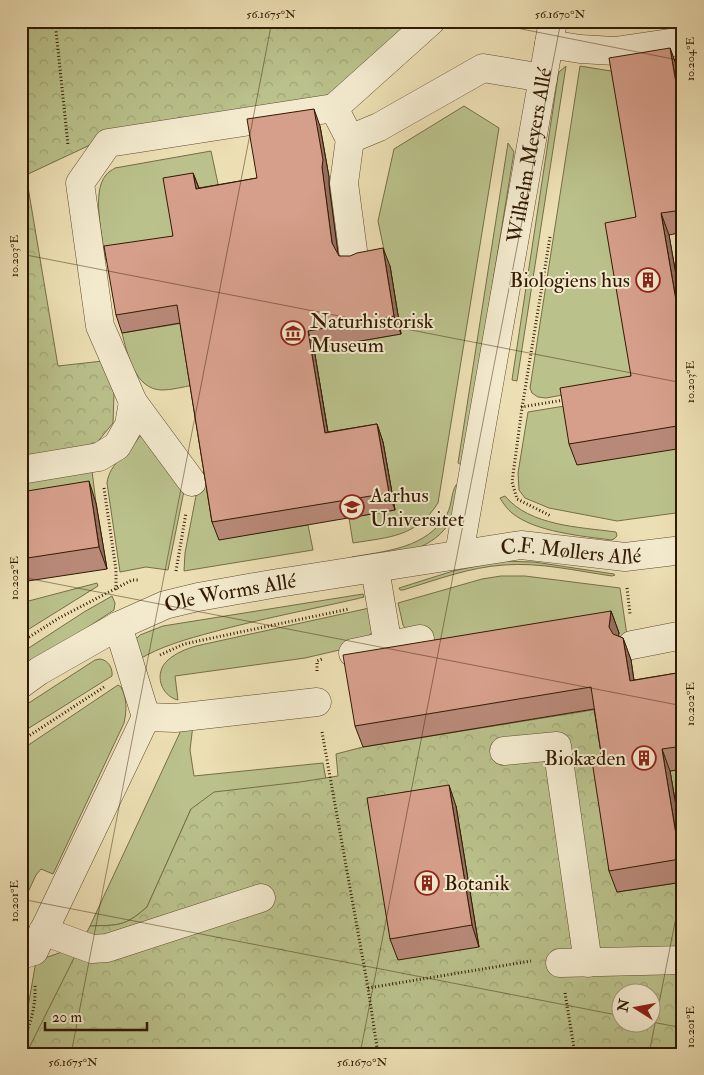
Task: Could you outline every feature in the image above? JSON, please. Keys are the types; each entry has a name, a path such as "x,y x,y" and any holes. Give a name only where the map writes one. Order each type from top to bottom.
{"street":[{"path":"192,482 133,402 100,326 80,183 108,143 334,108 431,21"},
{"path":"551,32 580,49 615,51 683,41"},
{"name":"Wilhelm Meyers Allé","path":"459,554 551,32"},
{"path":"350,139 379,127 483,68 543,78"},
{"path":"334,108 350,139 344,183 354,258"},
{"path":"21,470 100,457 117,446 129,425 133,402"},
{"name":"C.F. Møllers Allé","path":"459,554 521,545 624,558 683,550"},
{"name":"Ole Worms Allé","path":"21,684 118,626 165,605 272,584 375,569 459,554"},
{"path":"375,569 388,646"},
{"path":"118,626 146,717 33,945 92,949 107,948 261,898"},
{"path":"632,645 683,635"},
{"path":"353,653 420,639"},
{"path":"146,717 175,718 317,702"},
{"path":"504,752 557,746 588,962"},
{"path":"549,962 683,960"}],"path":[{"path":"55,21 71,167 80,183"},
{"path":"488,394 522,408 568,400"},
{"path":"522,408 512,482 517,498 552,516"},
{"path":"100,457 116,570 118,626"},
{"path":"165,605 175,576 192,482"},
{"path":"624,558 632,645"},
{"path":"21,642 59,618 132,580 141,580"},
{"path":"317,660 317,702 378,1054"},
{"path":"21,1044 29,1027 36,1001 33,945"},
{"path":"368,988 549,962"}],"green space":[{"path":"21,21 419,21 324,101 105,138 26,175 58,366 103,361 114,393 113,423 95,445 21,459"},
{"path":"683,60 683,99 644,239 636,379 618,385 546,398 538,397 532,393 530,388 580,66 617,72"},
{"path":"566,66 517,381 512,380 558,76 559,72"},
{"path":"464,106 499,128 438,503 421,523 401,534 353,543 349,518 395,510 383,442 331,451 314,349 401,334 390,266 387,264 378,221 394,149"},
{"path":"508,143 514,152 463,466 458,463"},
{"path":"211,151 220,193 179,254 110,264 105,259 99,215 99,192 107,174 115,168"},
{"path":"183,323 193,385 162,390 145,384 134,369 122,333"},
{"path":"589,402 683,448 683,512 617,521 549,508 525,498 519,490 518,473 528,412"},
{"path":"140,436 147,437 184,491 168,570 146,567 120,572 107,483 112,469"},
{"path":"92,471 96,503 21,514 21,482"},
{"path":"208,471 219,539 308,525 313,550 184,571 185,553 200,473"},
{"path":"456,485 460,486 455,512 445,529 434,539 408,551 349,559 405,546 429,534 447,514"},
{"path":"505,496 515,506 541,519 571,526 616,532 617,536 611,540 587,537 533,525 508,510 500,498"},
{"path":"501,561 534,562 615,575 517,564 491,566 466,571 403,590 399,588 453,571"},
{"path":"501,576 525,576 620,588 629,649 622,650 618,633 431,664 403,625 398,603 482,579"},
{"path":"97,583 98,586 21,634 21,603"},
{"path":"363,594 364,597 194,637 165,647 138,660 134,641 140,635 163,626"},
{"path":"112,596 115,603 114,610 21,671 21,653"},
{"path":"374,607 372,632 361,645 305,658 175,676 178,700 172,698 163,689 160,677 163,665 174,655 189,648"},
{"path":"100,659 109,665 112,670 112,676 21,733 21,708 95,660"},
{"path":"118,685 123,691 125,700 124,723 53,874 41,869 36,875 21,907 21,750"},
{"path":"599,709 617,892 683,882 683,1054 26,1054 90,926 127,922 147,907 191,809 214,792 338,776 336,754 363,747"},
{"path":"193,725 190,750 194,776 323,763 337,840 612,992 66,1054 21,1054 21,1030 24,1030 36,961 62,952 134,961 191,809 147,907 127,922 121,924 90,926 183,726"},
{"path":"683,769 683,847 670,771"}],"building":[{"name":"Biologiens hus","path":"670,48 683,124 683,210 661,213 683,341 683,425 569,444 560,388 631,376 605,223 636,217 609,58"},
{"name":"Naturhistorisk Museum","path":"314,109 323,160 322,167 332,243 339,256 350,256 383,248 394,316 308,331 325,433 377,424 389,493 212,522 177,305 116,315 104,246 173,236 163,178 193,173 196,189 257,178 247,119"},
{"path":"89,481 99,547 21,559 21,492"},
{"name":"Biokæden","path":"611,611 609,627 613,634 623,638 630,681 683,672 683,746 662,749 680,859 609,871 592,761 602,759 591,687 355,726 343,655"},
{"name":"Botanik","path":"449,785 472,925 390,939 367,798"}],"place":[{"name":"Biologiens hus","path":"648,280"},
{"name":"Naturhistorisk Museum","path":"293,333"},
{"name":"Aarhus Universitet","path":"352,507"},
{"name":"Biokæden","path":"644,758"},
{"name":"Botanik","path":"427,883"}]}
